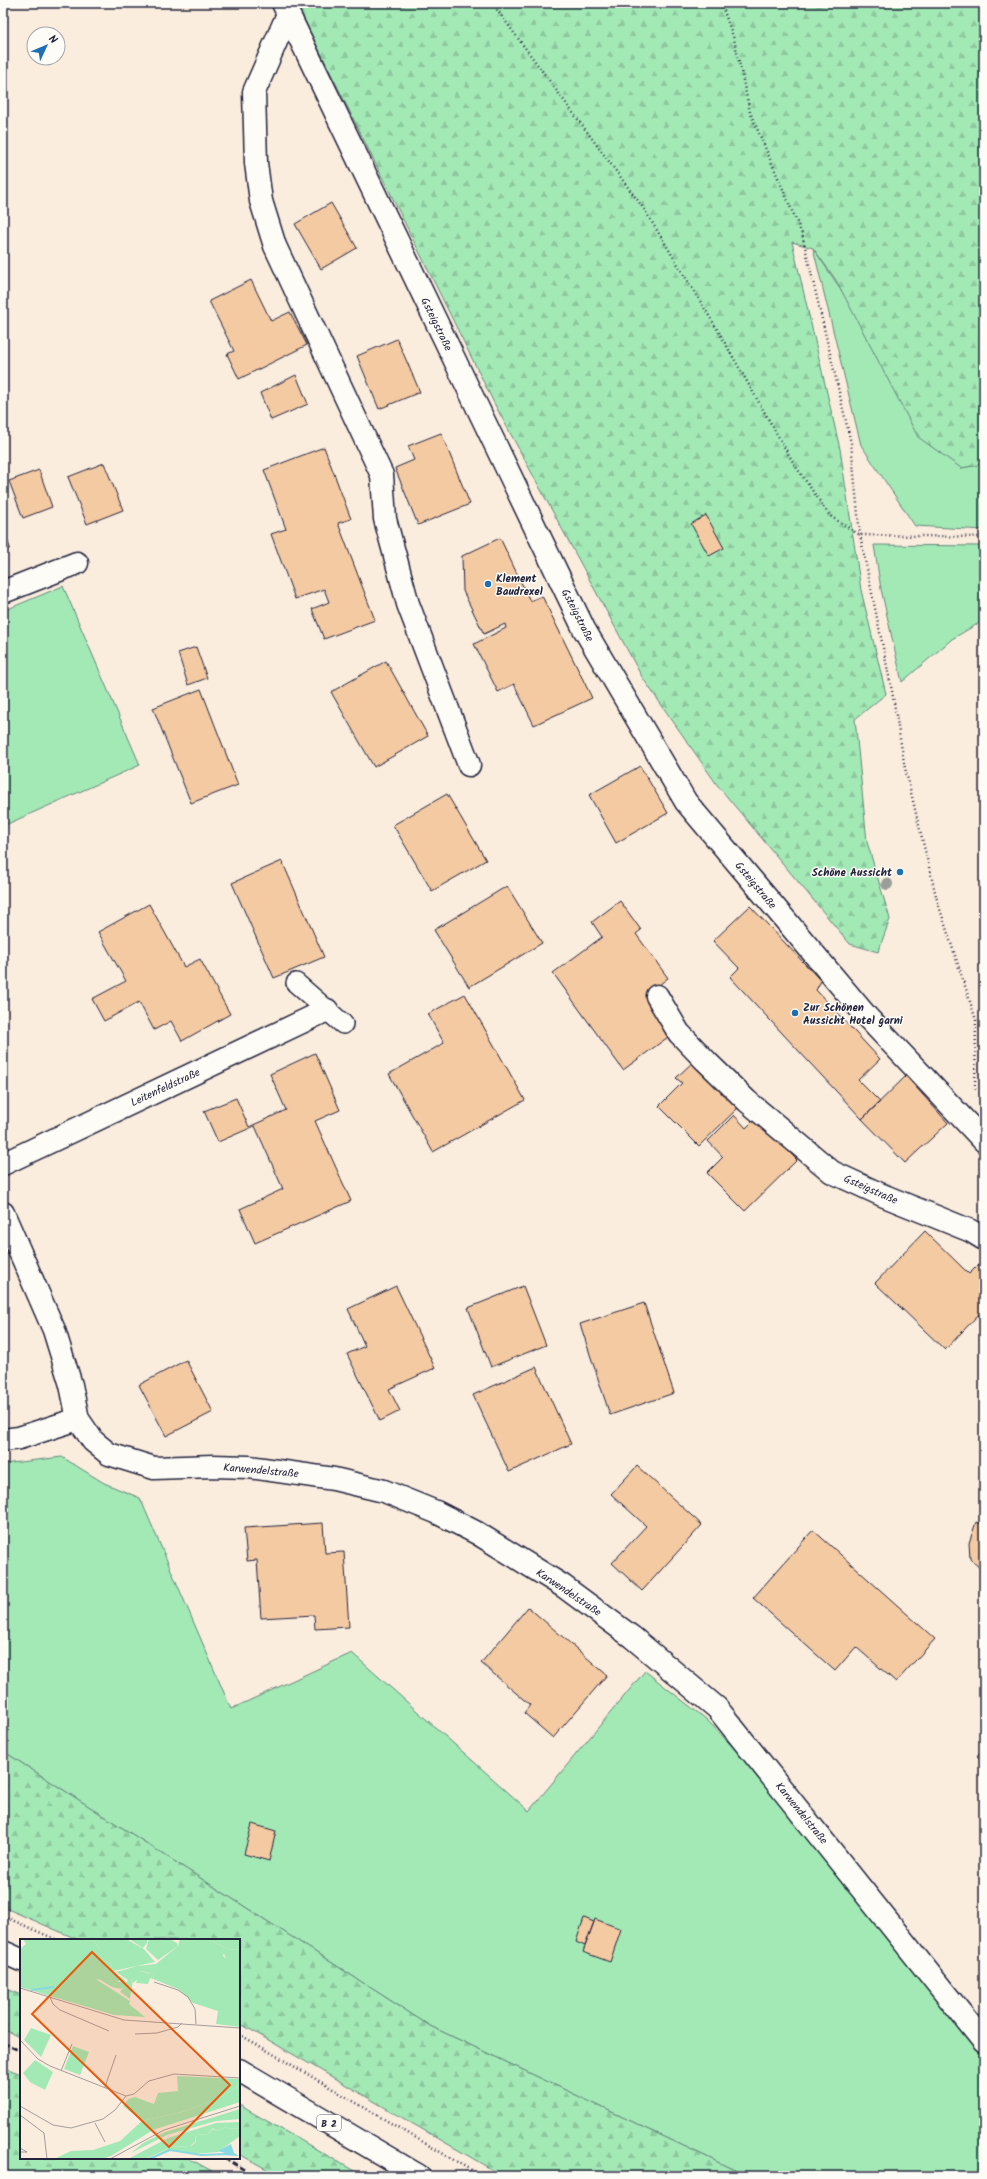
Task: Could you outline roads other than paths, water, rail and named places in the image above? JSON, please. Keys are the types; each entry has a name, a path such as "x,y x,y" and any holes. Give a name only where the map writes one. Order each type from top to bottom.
{"street":[{"name":"Gsteigstraße","path":"286,9 254,92 256,163 261,201 275,246 382,475 385,519 408,604 470,765"},
{"name":"Gsteigstraße","path":"286,9 584,630 686,802 868,1018 980,1136"},
{"path":"3,592 77,563"},
{"name":"Gsteigstraße","path":"658,996 679,1033 706,1061 747,1100 832,1172 882,1195 970,1231 984,1239"},
{"name":"Leitenfeldstraße","path":"3,1164 327,1010"},
{"path":"3,1213 54,1330 71,1385 78,1419 19,1438 3,1440"},
{"name":"Karwendelstraße","path":"78,1419 93,1441 109,1454 154,1468 213,1466 249,1468 326,1477 384,1491 436,1512 477,1533 563,1586 632,1637 718,1708 984,2042"},
{"path":"3,1952 20,1960"},
{"name":"B 2","path":"240,2071 419,2176"}],"lane":[{"path":"296,983 343,1024"}],"railway":[{"path":"3,2043 20,2051"},
{"path":"226,2159 256,2176"}],"place":[{"name":"Klement Baudrexel","path":"488,584"},
{"name":"Schöne Aussicht","path":"900,872"},
{"name":"Zur Schönen Aussicht Hotel garni","path":"795,1013"}]}
